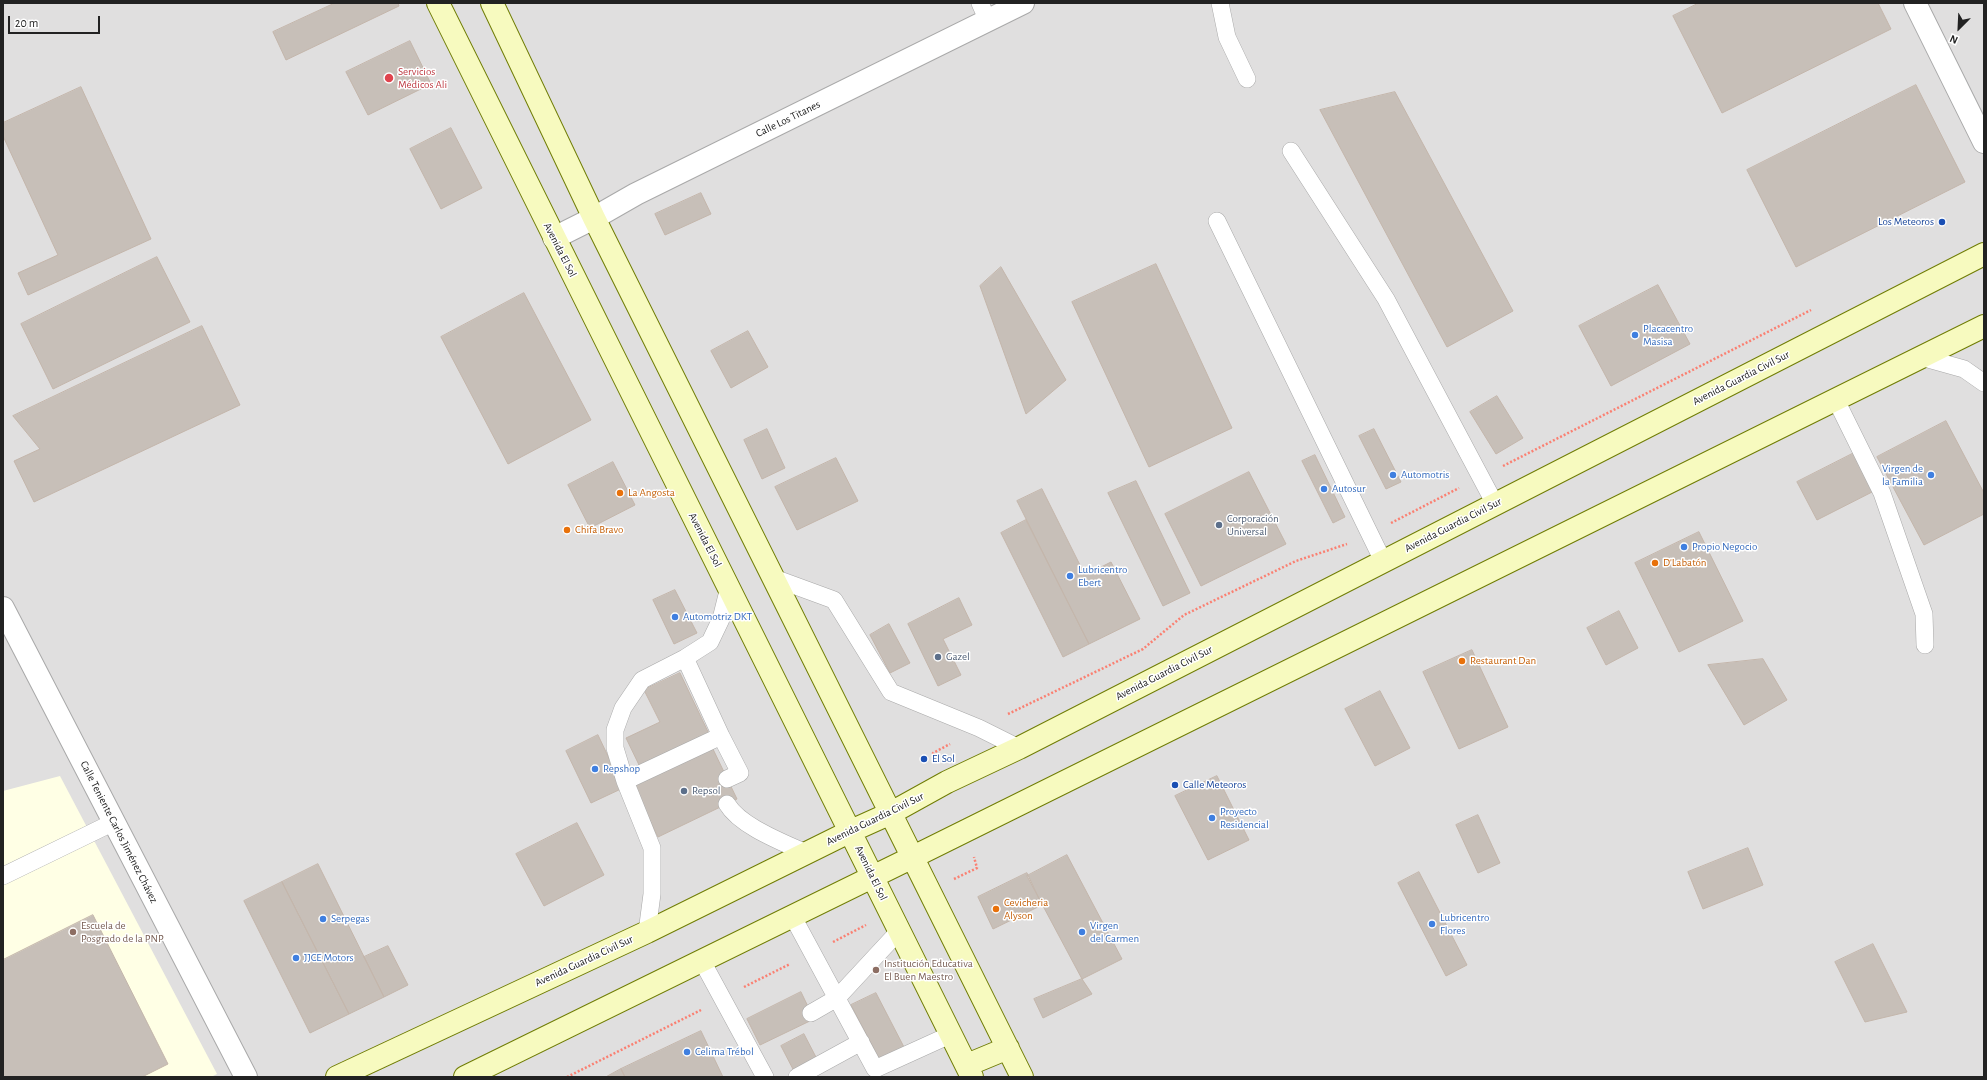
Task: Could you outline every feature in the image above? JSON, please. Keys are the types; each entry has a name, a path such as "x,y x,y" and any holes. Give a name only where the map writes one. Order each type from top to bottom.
{"main road":[{"name":"Avenida El Sol","path":"438,3 970,1071"},
{"path":"492,3 594,218 1022,1077"},
{"name":"Avenida Guardia Civil Sur","path":"337,1077 647,932 851,831 891,813 947,782 1019,748 1984,254"},
{"path":"465,1077 793,917 1984,326"},
{"path":"970,1071 1008,1048"}],"street":[{"name":"Calle Los Titanes","path":"554,238 984,12 1024,3"},
{"path":"1915,3 1984,142"},
{"name":"Calle Teniente Carlos Jiménez Chávez","path":"3,608 246,1077"}],"lane":[{"path":"1220,3 1227,37 1247,79"},
{"path":"1291,151 1386,299 1495,504"},
{"path":"1217,221 1383,561"},
{"path":"1921,357 1964,370 1984,383"},
{"path":"1836,400 1882,493 1924,614 1925,645"},
{"path":"774,578 834,600 891,692 979,728 1019,748"},
{"path":"647,932 652,894 652,848 625,781 615,748 616,730 623,708 642,680 685,658 710,642 721,619 729,587"},
{"path":"685,658 740,773 727,779"},
{"path":"625,781 721,736"},
{"path":"727,804 733,814 770,836 806,853"},
{"path":"3,876 114,822"},
{"path":"793,917 875,1068 952,1034"},
{"path":"811,1013 837,998 900,930"},
{"path":"702,961 753,1043 765,1077"},
{"path":"797,1077 861,1042"}],"shaded area":[{"path":"3,3 1984,3 1984,1077 3,1077"},
{"name":"Escuela de Posgrado de la PNP","path":"60,776 217,1074 211,1077 3,1077 3,791"}],"building":[{"path":"335,3 398,3 399,6 286,60 273,32"},
{"path":"1699,3 1878,3 1891,29 1722,113 1673,16"},
{"name":"Servicios Médicos Ali","path":"410,41 431,84 368,115 346,72"},
{"path":"1916,85 1965,182 1796,267 1747,170"},
{"path":"81,87 151,239 28,295 18,273 58,255 3,136 3,123"},
{"path":"1395,92 1513,311 1447,347 1320,110"},
{"path":"451,128 482,188 441,209 410,149"},
{"path":"701,193 711,214 665,235 655,214"},
{"path":"157,257 190,322 53,389 21,324"},
{"path":"1156,264 1232,428 1149,467 1072,302"},
{"path":"1001,267 1066,380 1026,414 980,286"},
{"name":"Placacentro Masisa","path":"1658,285 1690,344 1611,386 1579,326"},
{"path":"524,293 591,420 508,464 441,337"},
{"path":"202,326 240,405 34,502 14,461 40,449 13,416"},
{"path":"748,331 768,367 731,388 711,351"},
{"path":"1497,396 1523,438 1496,454 1470,412"},
{"name":"Virgen de la Familia","path":"1946,421 1984,493 1984,514 1924,545 1877,457"},
{"path":"767,429 785,468 762,479 744,440"},
{"path":"1374,429 1401,482 1386,489 1359,436"},
{"path":"1858,451 1878,489 1817,520 1797,482"},
{"name":"Autosur","path":"1315,455 1345,517 1333,523 1302,461"},
{"path":"836,458 858,501 797,530 775,487"},
{"path":"613,462 635,505 590,528 568,485"},
{"path":"1249,472 1286,544 1201,586 1165,514"},
{"path":"1136,481 1190,593 1163,606 1108,493"},
{"path":"1042,489 1085,575 1111,562 1140,619 1089,644 1017,501"},
{"path":"1026,520 1089,644 1063,657 1001,533"},
{"path":"1699,532 1743,621 1679,652 1635,563"},
{"name":"Automotriz DKT","path":"675,590 697,633 674,644 653,600"},
{"name":"Gazel","path":"959,598 972,625 943,639 961,675 938,686 908,624"},
{"path":"1619,611 1638,648 1606,665 1587,628"},
{"path":"889,624 910,663 890,673 870,635"},
{"path":"1472,650 1508,727 1459,749 1423,672"},
{"path":"1763,659 1787,700 1744,725 1708,665"},
{"path":"680,673 710,736 641,769 626,738 660,722 644,690"},
{"path":"1380,691 1410,748 1375,766 1345,709"},
{"name":"Repshop","path":"598,735 623,788 591,803 566,751"},
{"name":"Repsol","path":"711,745 737,799 658,837 631,783"},
{"name":"Proyecto Residencial","path":"1217,776 1249,840 1208,860 1175,796"},
{"path":"1478,815 1500,863 1478,873 1456,825"},
{"path":"577,823 604,875 544,906 516,854"},
{"path":"1748,848 1763,885 1703,909 1688,872"},
{"name":"Virgen del Carmen","path":"1067,855 1122,959 1082,979 1027,876"},
{"name":"Serpegas","path":"318,864 384,997 349,1014 282,882"},
{"name":"Lubricentro Flores","path":"1419,872 1467,965 1446,976 1398,883"},
{"path":"1027,873 1042,905 993,929 978,897"},
{"name":"JJCE Motors","path":"282,882 349,1014 310,1033 244,901"},
{"name":"Escuela de Posgrado de la PNP","path":"93,915 168,1064 142,1077 3,1077 3,960"},
{"path":"1873,944 1907,1012 1865,1022 1835,962"},
{"path":"388,946 408,985 384,997 364,957"},
{"path":"1082,979 1092,994 1043,1018 1034,999"},
{"path":"801,992 814,1019 760,1045 747,1019"},
{"path":"876,993 905,1049 881,1062 851,1005"},
{"path":"701,1031 723,1077 625,1077 621,1069"},
{"path":"804,1034 818,1061 795,1073 781,1046"},
{"path":"621,1069 625,1077 606,1077"}],"place":[{"name":"Servicios Médicos Ali","path":"389,78"},
{"name":"Los Meteoros","path":"1942,222"},
{"name":"Placacentro Masisa","path":"1635,335"},
{"name":"Automotris","path":"1393,475"},
{"name":"Virgen de la Familia","path":"1931,475"},
{"name":"Autosur","path":"1324,489"},
{"name":"La Angosta","path":"620,493"},
{"name":"Corporación Universal","path":"1219,525"},
{"name":"Chifa Bravo","path":"567,530"},
{"name":"Propio Negocio","path":"1684,547"},
{"name":"D'Labatón","path":"1655,563"},
{"name":"Lubricentro Ebert","path":"1070,576"},
{"name":"Automotriz DKT","path":"675,617"},
{"name":"Gazel","path":"938,657"},
{"name":"Restaurant Dan","path":"1462,661"},
{"name":"El Sol","path":"924,759"},
{"name":"Repshop","path":"595,769"},
{"name":"Calle Meteoros","path":"1175,785"},
{"name":"Repsol","path":"684,791"},
{"name":"Proyecto Residencial","path":"1212,818"},
{"name":"Cevicheria Alyson","path":"996,909"},
{"name":"Serpegas","path":"323,919"},
{"name":"Lubricentro Flores","path":"1432,924"},
{"name":"Escuela de Posgrado de la PNP","path":"73,932"},
{"name":"Virgen del Carmen","path":"1082,932"},
{"name":"JJCE Motors","path":"296,958"},
{"name":"Institución Educativa El Buen Maestro","path":"876,970"},
{"name":"Celima Trébol","path":"687,1052"}]}
